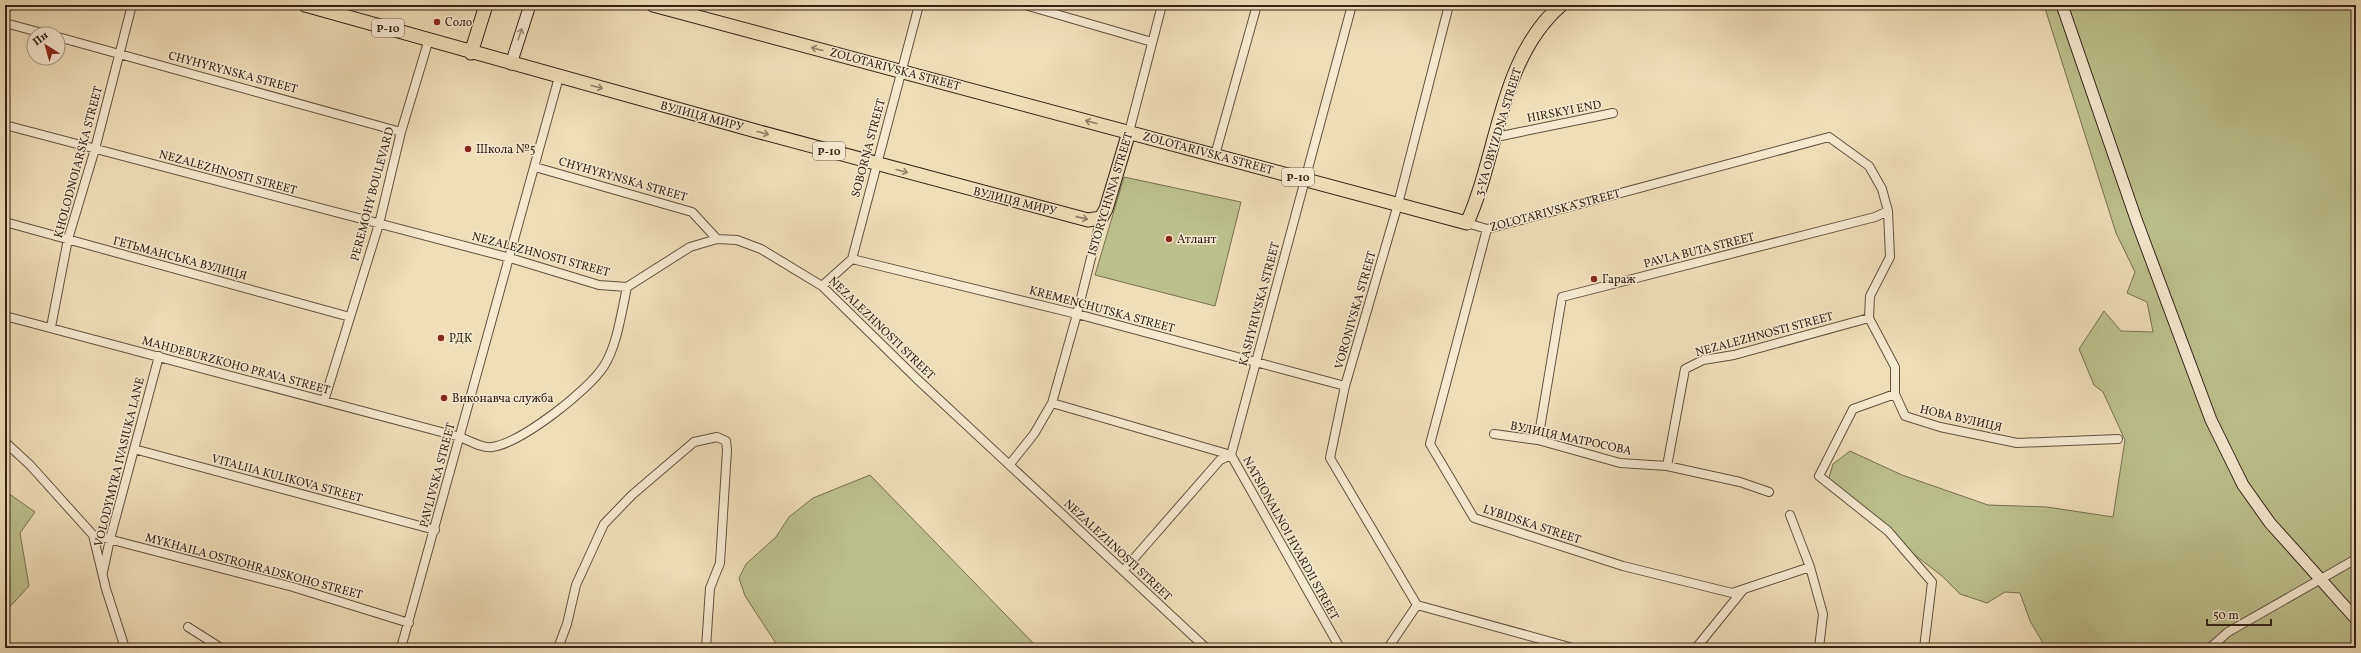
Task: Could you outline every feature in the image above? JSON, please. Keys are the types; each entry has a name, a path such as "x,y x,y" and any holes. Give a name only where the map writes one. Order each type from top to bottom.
{"main road":[{"name":"ВУЛИЦЯ МИРУ","path":"305,5 428,39 471,53 876,164 1088,220 1100,218"},
{"path":"471,53 486,5"},
{"name":"ZOLOTARIVSKA STREET","path":"653,5 1467,223"},
{"name":"3-YA OBYIZDNA STREET","path":"1467,223 1482,189 1509,88 1519,63 1533,38 1561,5"},
{"name":"ISTORYCHNNA STREET","path":"1100,218 1106,209 1129,132"}],"street":[{"name":"KHOLODNOIARSKA STREET","path":"51,328 68,239 95,149 132,5"},
{"path":"511,64 530,5"},
{"name":"SOBORNA STREET","path":"852,259 900,71 919,5"},
{"path":"1025,5 1152,42"},
{"name":"ISTORYCHNNA STREET","path":"1129,132 1162,5"},
{"path":"1215,155 1257,5"},
{"name":"KASHYRIVSKA STREET","path":"1231,455 1352,5"},
{"name":"VORONIVSKA STREET","path":"1417,605 1330,458 1345,386 1398,204 1449,5"},
{"path":"2062,5 2137,222 2211,420 2243,485 2270,523 2356,619"},
{"path":"5,23 26,29"},
{"name":"CHYHYRYNSKA STREET","path":"66,39 401,132"},
{"name":"PEREMOHY BOULEVARD","path":"324,400 379,224 401,132 428,39"},
{"name":"PAVLIVSKA STREET","path":"401,648 560,77"},
{"name":"HIRSKYI END","path":"1496,137 1613,113"},
{"name":"NEZALEZHNOSTI STREET","path":"5,125 510,258 599,285 627,287 690,247 717,239 737,240 761,249 822,286 917,379 1206,648"},
{"name":"ZOLOTARIVSKA STREET","path":"1467,223 1487,230 1829,137 1869,166 1882,189 1888,211"},
{"name":"CHYHYRYNSKA STREET","path":"535,167 692,212 717,239"},
{"path":"1869,318 1870,296 1890,257 1888,211"},
{"name":"PAVLA BUTA STREET","path":"1538,440 1562,297 1875,217 1888,211"},
{"name":"ISTORYCHNNA STREET","path":"1010,464 1034,434 1052,403 1077,314 1100,218"},
{"name":"ГЕТЬМАНСЬКА ВУЛИЦЯ","path":"5,222 350,317"},
{"name":"LYBIDSKA STREET","path":"1487,230 1430,444 1474,518 1623,566 1732,593 1810,567"},
{"path":"822,286 852,259"},
{"name":"KREMENCHUTSKA STREET","path":"852,259 1077,314 1345,386"},
{"name":"MAHDEBURZKOHO PRAVA STREET","path":"5,316 460,437 490,448 514,440 536,428 583,388 604,366 614,339 627,287"},
{"name":"NEZALEZHNOSTI STREET","path":"1667,466 1685,369 1703,360 1734,355 1869,318"},
{"name":"НОВА ВУЛИЦЯ","path":"1869,318 1895,367 1895,394 1905,416 1940,427 2017,443 2118,439"},
{"name":"VOLODYMYRA IVASIUKA LANE","path":"103,574 110,539 159,356"},
{"path":"1895,394 1853,410 1819,476 1888,532 1932,582 1924,648"},
{"name":"NATSIONALNOI HVARDII STREET","path":"1052,403 1231,455 1340,648"},
{"name":"ВУЛИЦЯ МАТРОСОВА","path":"1494,434 1538,440 1620,463 1667,466"},
{"path":"558,648 567,624 576,585 604,524 632,495 694,442 717,437 726,441 727,450 720,563 710,588 706,648"},
{"path":"5,442 30,465 93,535 125,648"},
{"name":"VITALIIA KULIKOVA STREET","path":"134,449 435,530"},
{"path":"1122,571 1220,460 1231,455"},
{"path":"1667,466 1740,482 1769,492"},
{"path":"1790,515 1810,567 1824,614 1819,648"},
{"name":"MYKHAILA OSTROHRADSKOHO STREET","path":"93,535 293,587 409,623"},
{"path":"2210,648 2228,632 2320,578 2356,559"},
{"path":"1696,648 1743,590"},
{"path":"1388,648 1417,605 1574,648"},
{"path":"188,627 221,648"}],"green space":[{"path":"2044,5 2356,5 2356,648 2046,648 2030,621 2020,593 2005,592 1987,603 1960,594 1942,576 1826,487 1833,464 1850,451 1902,475 1988,505 2047,507 2113,517 2125,440 2103,392 2094,385 2079,349 2104,311 2121,331 2153,332 2147,302 2127,293 2135,272 2116,233"},
{"name":"Атлант","path":"1124,177 1241,202 1215,306 1095,275"},
{"path":"870,475 1038,648 779,648 745,596 739,578 746,564 776,537 789,517 813,498"},
{"path":"5,491 35,512 20,533 29,586 5,612"}],"place":[{"name":"Соло","path":"437,22"},
{"name":"Школа №5","path":"468,149"},
{"name":"Атлант","path":"1169,239"},
{"name":"Гараж","path":"1594,279"},
{"name":"РДК","path":"441,338"},
{"name":"Виконавча служба","path":"444,398"}]}
